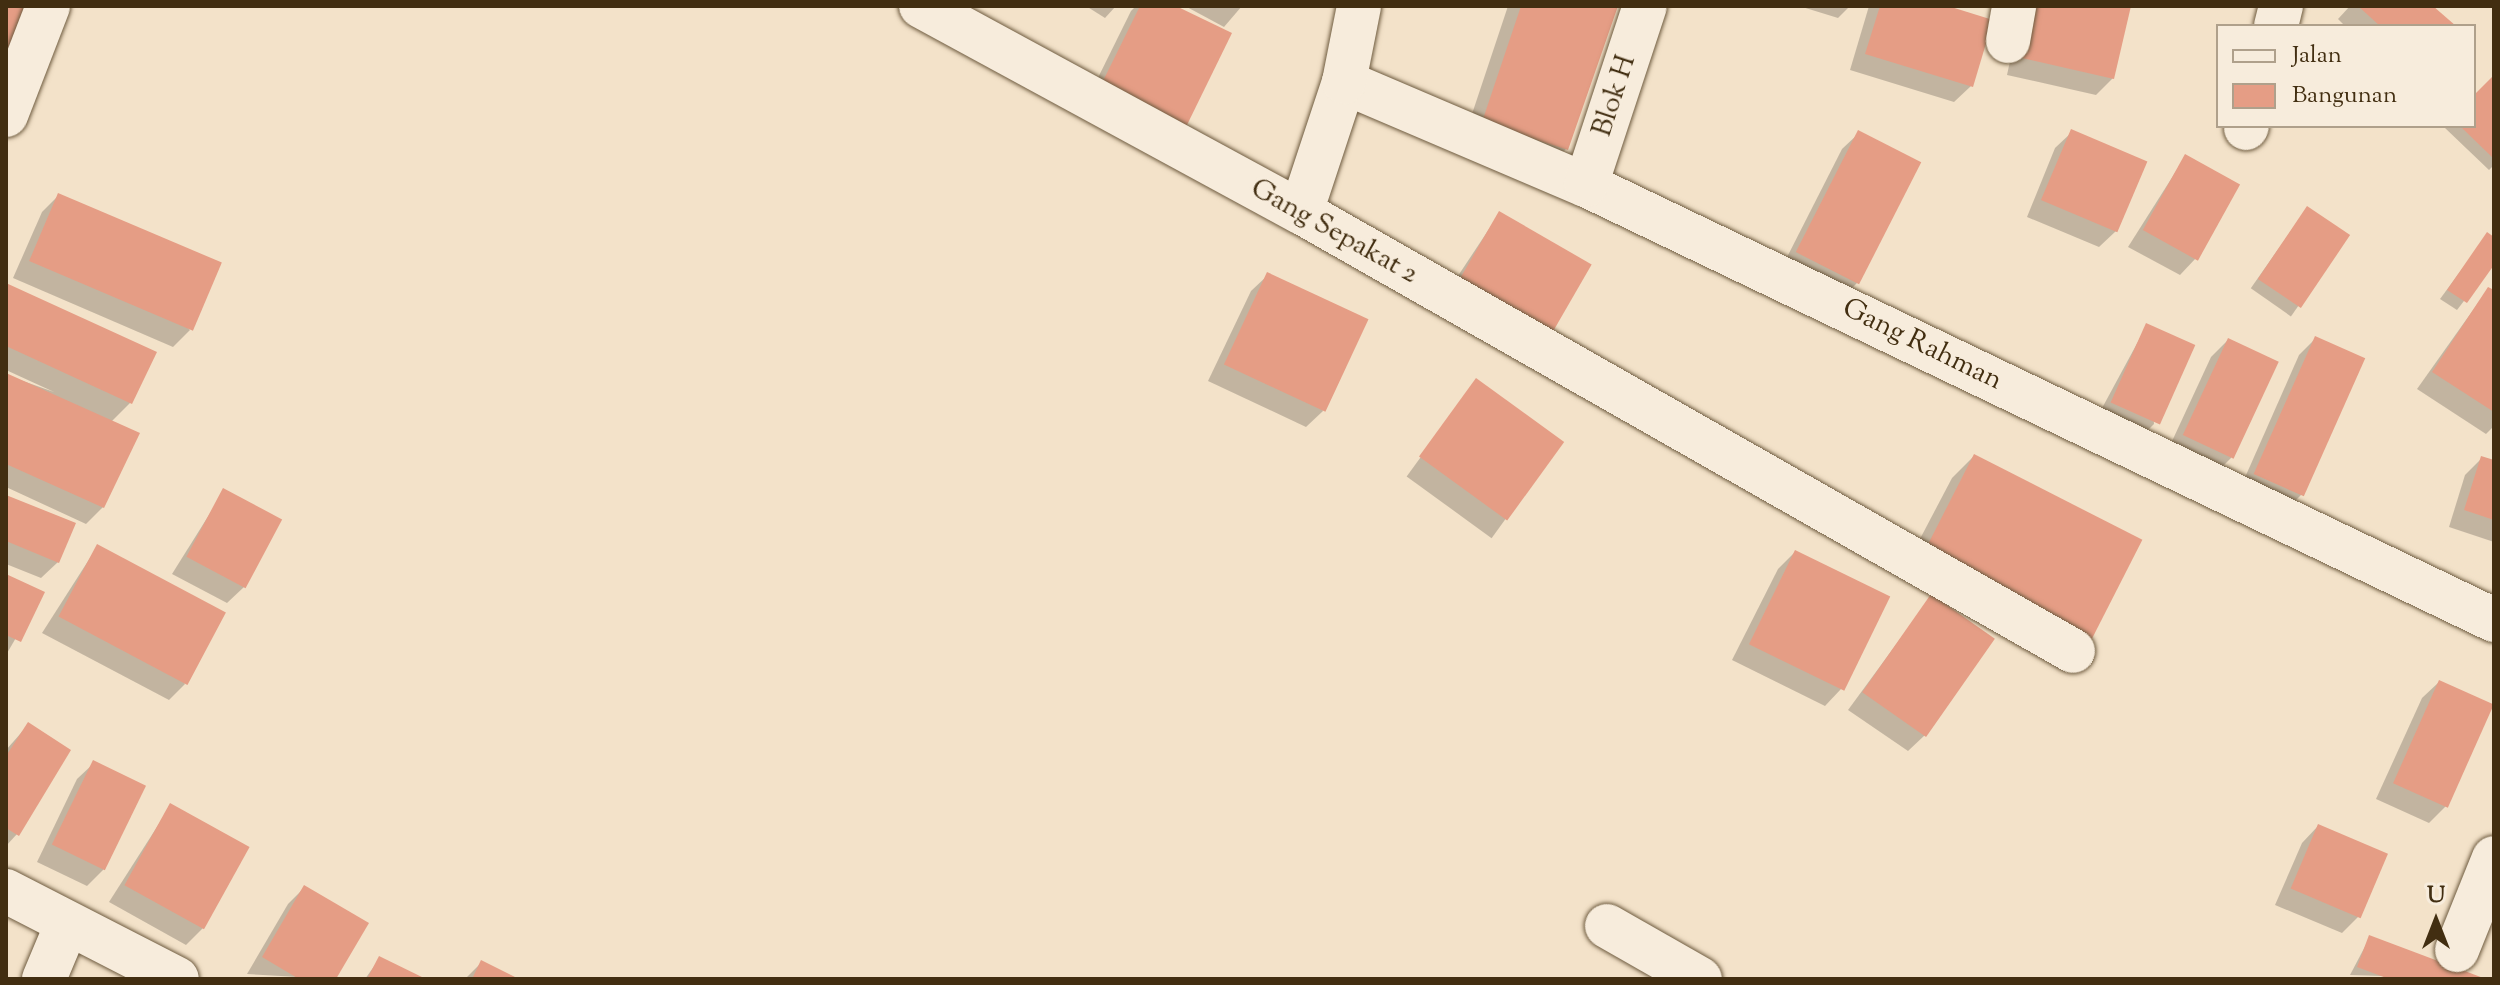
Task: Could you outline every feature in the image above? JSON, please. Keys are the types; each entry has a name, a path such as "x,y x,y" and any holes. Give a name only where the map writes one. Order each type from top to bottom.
{"street":[{"path":"6,115 48,6"},
{"name":"Gang Sepakat 2","path":"921,6 1301,212 2073,651"},
{"path":"1301,212 1344,82 1359,6"},
{"name":"Blok H","path":"1586,185 1645,6"},
{"name":"Gang Rahman","path":"1344,82 1586,185 2494,620"},
{"path":"2457,950 2494,858"},
{"path":"6,891 177,979"},
{"path":"44,979 67,924"},
{"path":"1607,926 1700,979"}],"building":[{"path":"6,6 30,6 6,62"},
{"path":"1140,6 1176,6 1232,33 1185,129 1100,87"},
{"path":"1521,6 1618,6 1568,150 1482,122"},
{"path":"1880,6 1948,6 1993,20 1973,87 1865,54"},
{"path":"2034,6 2131,6 2114,79 2022,58"},
{"path":"2358,6 2433,6 2454,24 2378,24"},
{"path":"2494,75 2494,159 2462,128 2476,128 2476,93"},
{"path":"2071,129 2147,161 2117,232 2041,200"},
{"path":"1858,130 1921,162 1859,284 1796,252"},
{"path":"2185,154 2240,185 2198,261 2143,230"},
{"path":"58,193 222,263 193,331 29,261"},
{"path":"2307,206 2350,235 2301,308 2258,279"},
{"path":"1499,211 1592,264 1552,334 1459,280"},
{"path":"2487,232 2494,237 2494,265 2467,303 2447,290"},
{"path":"1267,272 1369,319 1325,412 1224,364"},
{"path":"6,283 157,352 132,404 6,346"},
{"path":"2488,287 2494,290 2494,412 2432,372"},
{"path":"2146,323 2195,345 2160,424 2111,402"},
{"path":"2315,336 2365,358 2304,496 2254,474"},
{"path":"2228,338 2279,362 2234,459 2183,435"},
{"path":"6,373 140,433 104,508 6,464"},
{"path":"1476,378 1564,442 1507,521 1419,456"},
{"path":"1974,454 2142,540 2092,640 1923,554"},
{"path":"2481,456 2494,460 2494,520 2464,510"},
{"path":"223,488 282,519 246,588 186,557"},
{"path":"6,495 76,523 59,563 6,541"},
{"path":"97,544 226,613 187,685 59,616"},
{"path":"1795,550 1890,596 1844,691 1749,644"},
{"path":"6,574 45,592 21,642 6,635"},
{"path":"1931,594 1995,639 1926,737 1862,692"},
{"path":"2439,680 2494,704 2448,808 2393,783"},
{"path":"28,722 71,750 19,836 6,828 6,756"},
{"path":"93,760 146,786 105,870 52,844"},
{"path":"170,803 250,847 204,929 124,885"},
{"path":"2318,824 2388,854 2361,918 2291,888"},
{"path":"304,885 369,923 336,979 299,979 262,957"},
{"path":"2369,935 2486,979 2389,979 2357,967"},
{"path":"379,956 426,979 367,979"},
{"path":"481,960 519,979 472,979"}]}
